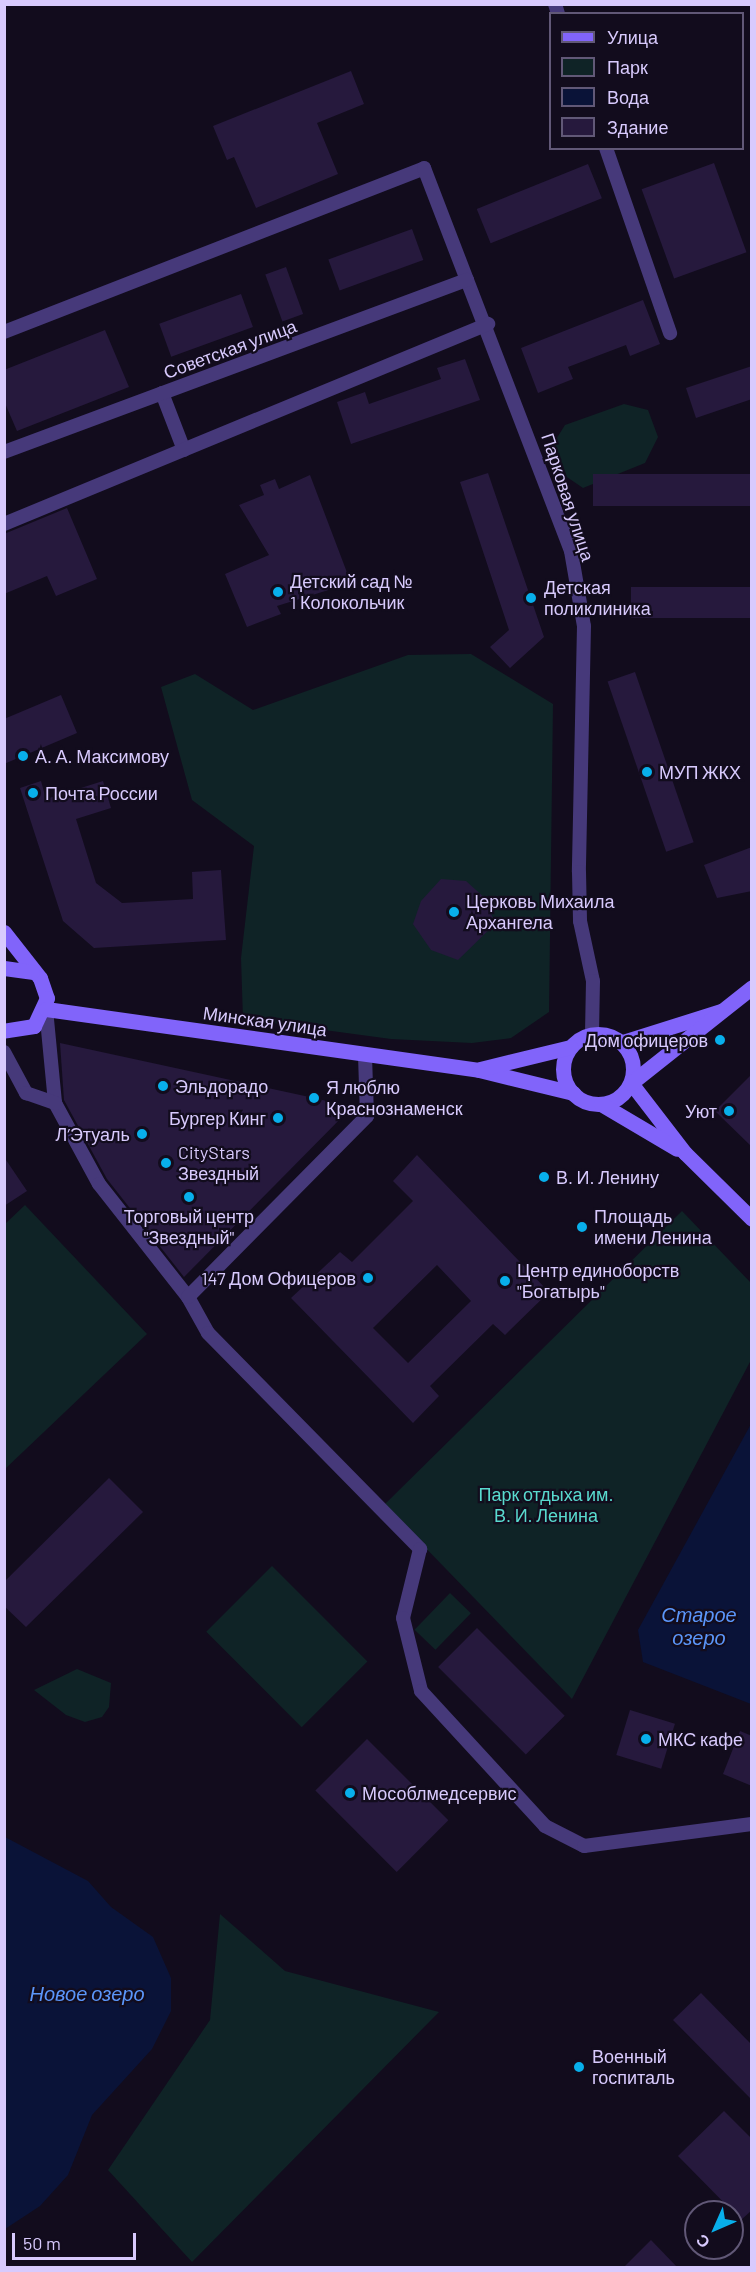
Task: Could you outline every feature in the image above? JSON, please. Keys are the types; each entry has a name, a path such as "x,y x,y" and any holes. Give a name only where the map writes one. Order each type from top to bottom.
{"street":[{"path":"607,150 670,333"},
{"name":"Парковая улица","path":"4,332 424,168 467,280 488,324 571,551 584,626 579,872 580,921 593,981 592,1035"},
{"name":"Советская улица","path":"4,452 467,280"},
{"path":"4,524 488,324"},
{"path":"162,393 184,450"},
{"path":"4,932 46,988 55,1103 99,1184 188,1297 208,1333 420,1549 403,1618 421,1691 545,1826 584,1846 752,1824"},
{"path":"4,968 32,972"},
{"path":"602,1104 623,1095 631,1083 730,1008 752,987"},
{"path":"685,1153 602,1104 573,1093 564,1076 570,1047 592,1035 623,1042 730,1008"},
{"path":"4,1031 34,1026 46,1009"},
{"name":"Минская улица","path":"46,1009 479,1070 573,1093"},
{"path":"623,1042 634,1068 631,1083 685,1153 752,1219"},
{"name":"Минская улица","path":"479,1070 570,1047"},
{"path":"4,1052 26,1093 55,1103"},
{"path":"188,1297 366,1116 365,1055"}],"green space":[{"path":"624,404 648,410 658,437 645,463 583,488 561,473 550,449 565,425"},
{"path":"471,654 553,704 549,1012 511,1038 472,1043 391,1039 243,1019 241,958 254,846 192,800 161,687 195,674 253,710 408,655"},
{"path":"25,1205 147,1334 5,1469 5,1224"},
{"name":"Парк отдыха им. В. И. Ленина","path":"682,1211 751,1283 751,1360 572,1699 384,1505"},
{"path":"272,1566 367,1661 302,1727 206,1632"},
{"path":"450,1593 471,1613 435,1650 415,1630"},
{"path":"77,1669 111,1683 109,1707 102,1717 85,1722 66,1715 34,1690"},
{"path":"220,1914 285,1971 439,2012 192,2262 108,2170 210,2020"}],"water":[{"name":"Старое озеро","path":"751,1424 751,1704 643,1662 638,1630"},
{"name":"Новое озеро","path":"5,1837 88,1881 111,1907 153,1937 171,1978 171,2011 152,2049 92,2115 68,2175 40,2206 5,2229"}],"building":[{"path":"351,71 364,104 317,123 338,174 256,208 234,157 227,160 213,126"},
{"path":"714,163 746,252 674,279 642,189"},
{"path":"588,164 602,198 491,243 477,209"},
{"path":"412,229 423,260 340,290 328,259"},
{"path":"286,267 303,314 282,322 265,275"},
{"path":"241,294 253,327 171,357 159,324"},
{"path":"643,300 660,344 630,356 626,345 568,367 573,379 538,393 521,348"},
{"path":"105,330 129,387 17,431 4,401 4,370"},
{"path":"465,359 480,400 351,444 337,402 365,392 369,404 441,379 437,368"},
{"path":"752,366 752,399 696,418 686,388"},
{"path":"488,473 544,637 510,668 490,647 509,630 460,482"},
{"path":"593,474 752,474 752,506 593,506"},
{"path":"310,475 351,583 277,606 281,614 247,627 225,574 269,555 239,505 264,495 260,485 275,479 279,489"},
{"path":"67,508 97,579 56,596 47,576 4,594 4,534"},
{"path":"631,587 752,587 752,618 631,618"},
{"path":"635,672 694,842 666,852 608,681"},
{"path":"61,695 77,733 4,764 4,719"},
{"path":"41,781 46,799 103,781 111,808 76,819 96,883 122,903 193,899 192,872 221,870 226,940 94,948 63,921 20,788"},
{"path":"752,847 752,891 717,898 704,865"},
{"name":"Церковь Михаила Архангела","path":"441,879 466,881 486,899 495,924 458,960 431,950 413,924 421,901"},
{"name":"Торговый центр \"Звездный\"","path":"60,1043 352,1107 184,1277 107,1179 64,1100"},
{"path":"752,1074 752,1147 715,1111"},
{"name":"147 Дом Офицеров","path":"417,1155 549,1292 505,1335 493,1324 430,1386 439,1396 413,1423 291,1298 340,1252 352,1262 413,1201 393,1181","holes":["437,1265 471,1301 408,1363 373,1328"]},
{"path":"4,1157 27,1191 4,1206"},
{"path":"109,1478 143,1512 26,1627 4,1606 4,1582"},
{"path":"477,1628 565,1716 526,1755 438,1667"},
{"name":"МКС кафе","path":"630,1710 675,1724 661,1769 616,1755"},
{"path":"740,1731 752,1736 752,1786 723,1774"},
{"path":"367,1739 448,1820 397,1872 315,1791"},
{"path":"701,1993 752,2045 752,2100 673,2020"},
{"path":"724,2111 752,2139 752,2210 744,2217 744,2200 721,2200 678,2156"},
{"path":"651,2240 678,2268 623,2268"}],"place":[{"name":"Детский сад № 1 Колокольчик","path":"278,592"},
{"name":"Детская поликлиника","path":"531,598"},
{"name":"А. А. Максимову","path":"23,756"},
{"name":"МУП ЖКХ","path":"647,772"},
{"name":"Почта России","path":"33,793"},
{"name":"Церковь Михаила Архангела","path":"454,912"},
{"name":"Дом офицеров","path":"720,1040"},
{"name":"Эльдорадо","path":"163,1086"},
{"name":"Я люблю Краснознаменск","path":"314,1098"},
{"name":"Уют","path":"729,1111"},
{"name":"Бургер Кинг","path":"278,1118"},
{"name":"Л’Этуаль","path":"142,1134"},
{"name":"CityStars Звездный","path":"166,1163"},
{"name":"В. И. Ленину","path":"544,1177"},
{"name":"Торговый центр \"Звездный\"","path":"189,1197"},
{"name":"Площадь имени Ленина","path":"582,1227"},
{"name":"147 Дом Офицеров","path":"368,1278"},
{"name":"Центр единоборств \"Богатырь\"","path":"505,1281"},
{"name":"МКС кафе","path":"646,1739"},
{"name":"Мособлмедсервис","path":"350,1793"},
{"name":"Военный госпиталь","path":"579,2067"}]}
